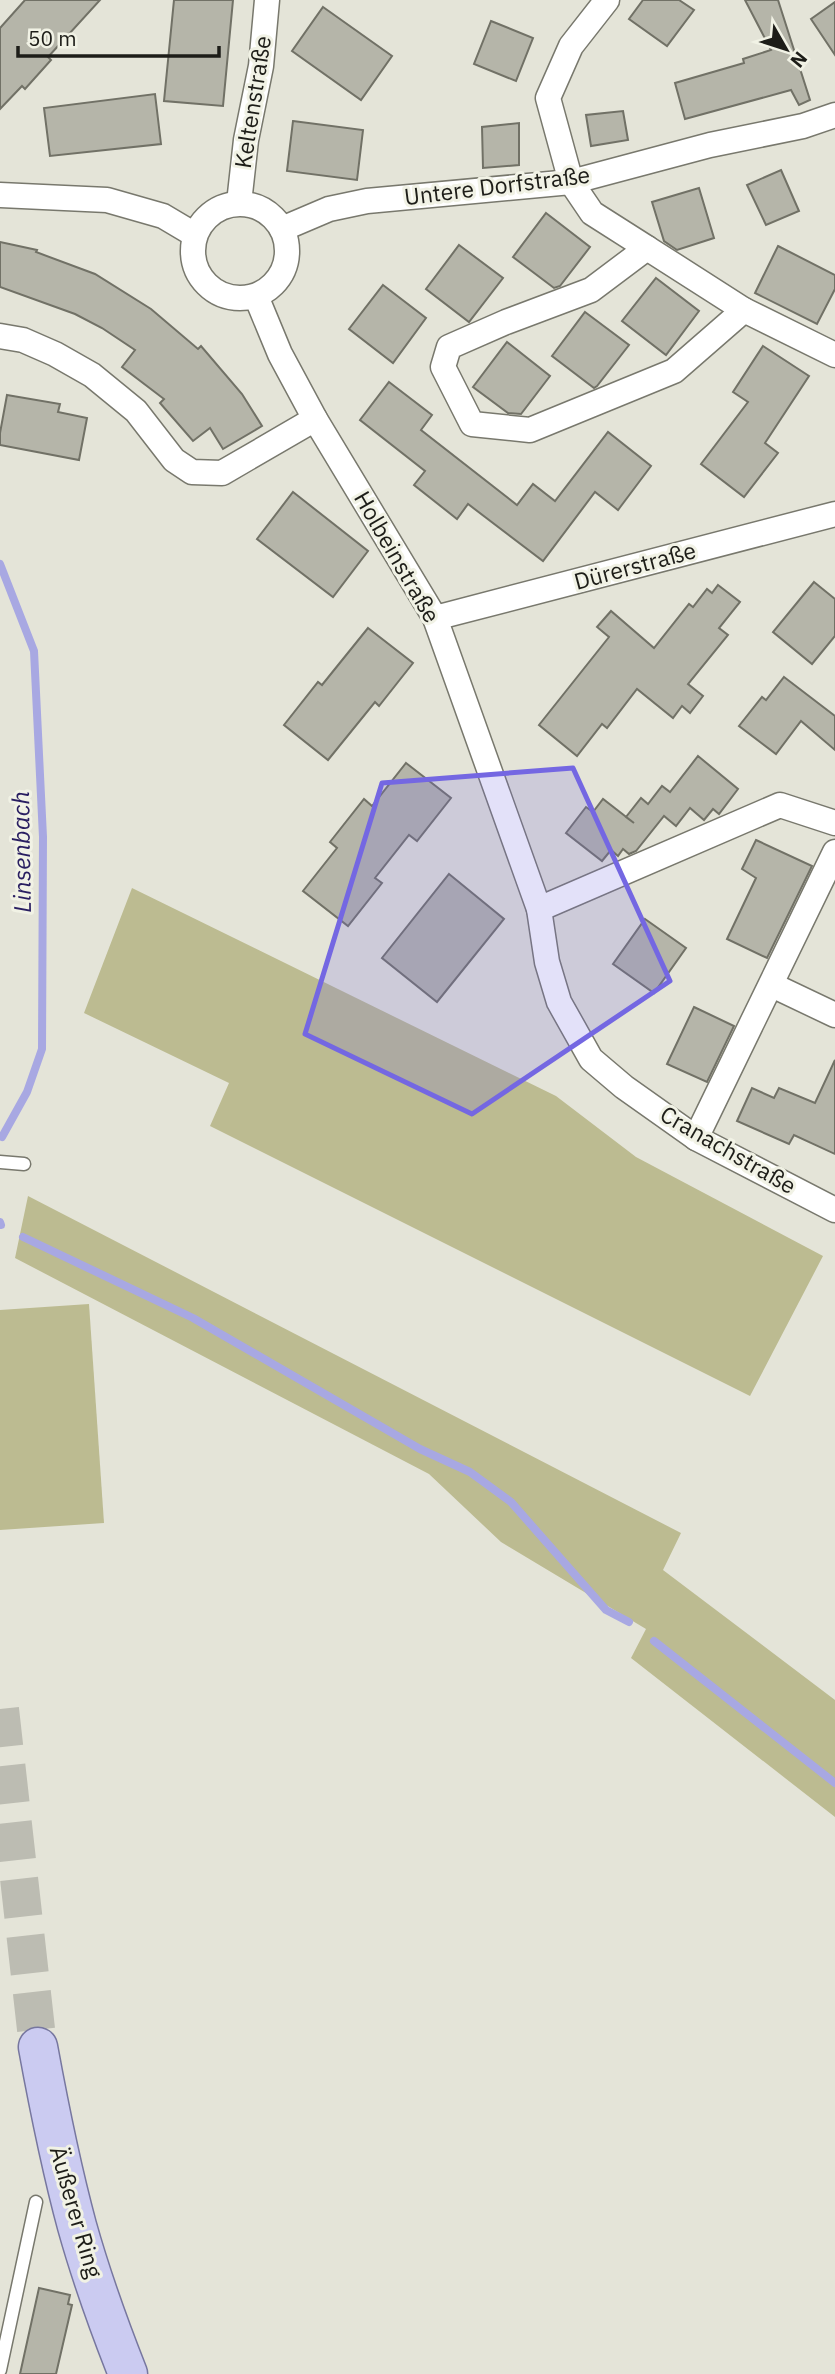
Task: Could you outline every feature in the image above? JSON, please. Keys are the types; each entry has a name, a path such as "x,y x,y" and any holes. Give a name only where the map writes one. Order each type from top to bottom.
{"main road":[{"name":"Äußerer Ring","path":"38,2047 52,2125 78,2228 128,2374"}],"street":[{"name":"Keltenstraße","path":"239,203 246,140 261,66 267,0"},
{"path":"607,0 571,46 548,98 571,182 592,213 744,310 835,355"},
{"name":"Untere Dorfstraße","path":"282,229 329,209 367,201 571,182 710,145 803,126 835,116"},
{"path":"0,195 107,200 163,216 195,235"},
{"path":"239,203 254,205 266,211 282,229 287,244 286,265 272,286 256,296 235,298 213,290 203,282 192,257 195,235 205,219 219,208 239,203"},
{"path":"647,248 591,290 449,347 443,367 472,424 530,430 674,371 744,310"},
{"name":"Holbeinstraße","path":"256,296 280,354 315,419 435,618 539,909 547,962 559,1002 591,1059"},
{"path":"0,336 23,340 92,374 136,411 174,460 192,472 222,472 315,419"},
{"name":"Dürerstraße","path":"435,618 835,514"},
{"path":"539,909 780,805 835,823"},
{"path":"696,1138 835,852"},
{"path":"772,985 835,1015"},
{"name":"Cranachstraße","path":"591,1059 624,1087 696,1138 835,1210"}],"lane":[{"path":"0,1162 24,1164"},
{"path":"0,2370 36,2202"}],"highlighted area":[{"path":"573,768 670,981 472,1114 305,1034 382,783"}],"green space":[{"path":"132,888 556,1096 636,1157 823,1256 750,1396 210,1126 229,1083 84,1013"},
{"path":"28,1196 681,1533 663,1570 835,1700 835,1817 631,1658 646,1629 501,1542 429,1474 15,1258"},
{"path":"89,1304 104,1523 0,1530 0,1310"}],"building":[{"path":"25,0 100,0 48,57 51,60 25,89 22,86 0,109 0,28"},
{"path":"174,0 233,0 223,106 164,101"},
{"path":"643,0 679,0 694,10 667,46 629,19"},
{"path":"745,0 778,0 810,100 799,105 791,90 685,119 675,83 744,63 743,59 771,50"},
{"path":"835,2 835,55 811,19"},
{"path":"323,7 392,56 361,100 292,51"},
{"path":"491,21 533,38 516,81 474,64"},
{"path":"155,94 161,144 50,156 44,108"},
{"path":"623,111 628,140 591,146 586,115"},
{"path":"293,121 363,130 357,180 287,171"},
{"path":"519,123 519,165 483,168 482,127"},
{"path":"781,170 799,211 766,225 747,185"},
{"path":"699,188 714,238 677,250 664,241 652,202"},
{"path":"546,213 590,247 560,286 554,288 513,257"},
{"path":"0,242 37,250 36,252 95,274 151,309 198,349 201,346 242,394 262,426 223,449 210,428 193,441 160,403 164,399 122,367 135,350 75,314 0,287"},
{"path":"459,245 503,278 469,322 426,289"},
{"path":"778,246 835,275 835,289 817,324 755,293"},
{"path":"656,278 699,311 666,355 622,321"},
{"path":"383,285 426,318 393,363 349,329"},
{"path":"585,312 629,345 594,388 552,356"},
{"path":"507,342 550,376 521,414 508,413 473,387"},
{"path":"763,346 809,376 765,443 778,453 744,497 701,464 748,402 733,392"},
{"path":"389,382 432,415 421,430 517,505 533,484 555,501 608,432 651,466 618,510 595,492 543,561 468,504 457,519 414,485 425,471 360,420"},
{"path":"7,395 60,404 58,412 87,418 79,460 0,445"},
{"path":"293,492 368,551 333,597 257,539"},
{"path":"814,582 835,599 835,636 812,664 773,632"},
{"path":"718,585 740,602 719,628 728,635 688,684 703,696 690,713 682,706 673,718 637,689 607,728 602,724 577,756 539,725 609,637 597,627 611,611 654,648 689,604 693,607 707,589 712,593"},
{"path":"368,628 413,663 379,706 375,702 328,760 284,725 318,682 322,685"},
{"path":"784,677 835,716 835,750 801,721 776,754 739,726 762,697 766,700"},
{"path":"698,756 738,789 719,814 713,809 704,820 690,808 676,826 664,816 636,851 629,854 623,849 618,856 611,850 602,861 566,833 586,807 593,812 603,799 626,817 641,798 648,804 662,786 670,792"},
{"path":"406,763 451,798 417,841 409,835 375,878 382,883 348,926 303,891 337,848 330,842 364,799 372,806"},
{"path":"756,840 812,866 767,958 727,939 756,878 742,869"},
{"path":"449,874 504,919 437,1002 382,958"},
{"path":"645,919 686,948 654,993 613,964"},
{"path":"694,1007 734,1026 707,1082 667,1064"},
{"path":"835,1060 835,1154 794,1135 789,1144 737,1121 752,1088 774,1098 779,1088 815,1103"},
{"path":"39,2288 70,2295 68,2304 72,2305 56,2374 20,2374"}],"waterway":[{"name":"Linsenbach","path":"0,564 34,651 43,837 42,1049 27,1092 2,1137"},
{"path":"23,1237 193,1318 420,1449 470,1472 511,1502 606,1610 629,1622"},
{"path":"654,1641 835,1783"}],"tunnel":[{"path":"0,1709 38,2047"}]}
